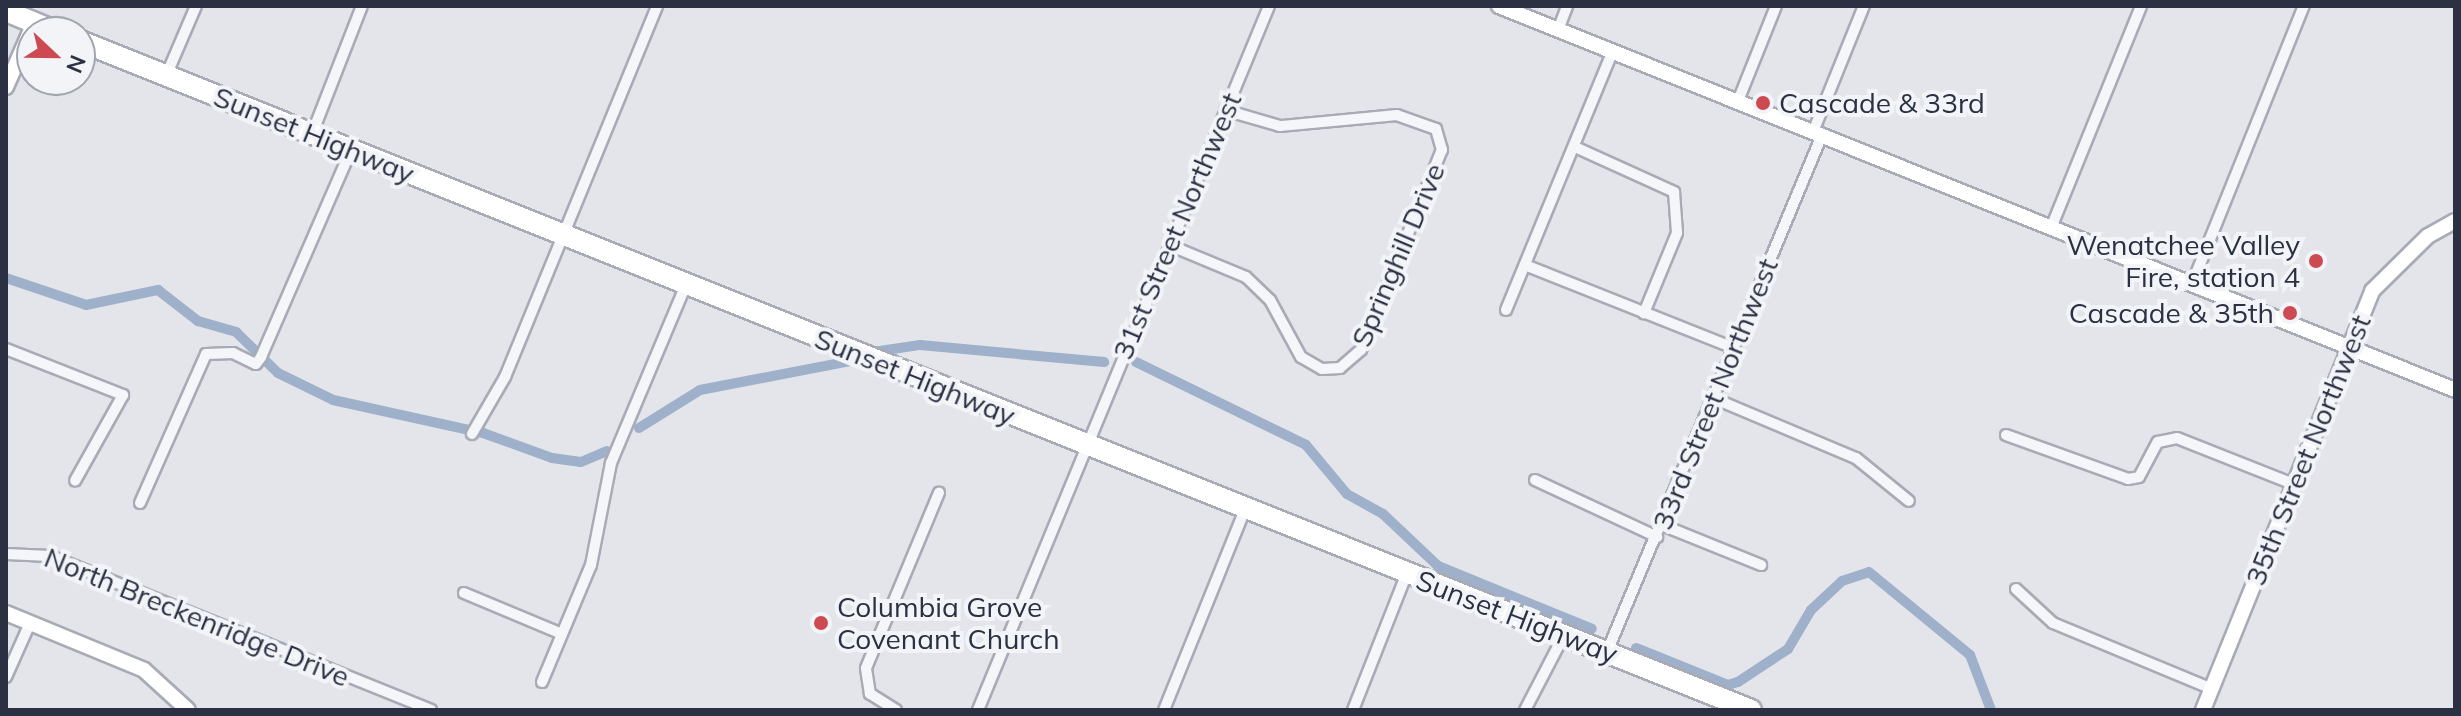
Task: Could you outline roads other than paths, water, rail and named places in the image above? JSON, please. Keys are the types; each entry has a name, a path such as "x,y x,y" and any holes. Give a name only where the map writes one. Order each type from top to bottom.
{"highway":[{"name":"Sunset Highway","path":"96,48 1751,710"}],"street":[{"path":"166,76 196,6"},
{"path":"312,134 362,6"},
{"path":"472,434 505,377 657,6"},
{"name":"31st Street Northwest","path":"978,710 1084,445 1269,6"},
{"path":"1499,6 2455,390"},
{"path":"1558,30 1567,6"},
{"path":"1738,101 1776,6"},
{"name":"33rd Street Northwest","path":"1607,652 1734,348 1818,134 1864,6"},
{"path":"2051,228 2141,6"},
{"path":"2192,284 2304,6"},
{"path":"1506,310 1613,51"},
{"path":"6,87 16,64"},
{"name":"Springhill Drive","path":"1169,245 1246,277 1270,300 1301,357 1322,369 1340,368 1361,350 1442,150 1436,129 1397,115 1280,126 1225,110"},
{"path":"1575,147 1674,192 1677,233 1644,313"},
{"path":"140,503 206,354 233,353 256,364 261,357 351,150"},
{"name":"35th Street Northwest","path":"2203,710 2372,291 2392,266 2455,221"},
{"path":"1525,265 1734,348"},
{"path":"542,682 591,565 608,474 686,285"},
{"path":"6,349 123,395 75,481"},
{"path":"1713,398 1856,458 1909,501"},
{"path":"2006,435 2128,479 2139,477 2158,442 2177,438 2293,484"},
{"path":"1535,480 1657,537"},
{"path":"896,710 870,694 866,668 939,493"},
{"path":"1164,710 1245,510"},
{"path":"1662,525 1761,565"},
{"name":"North Breckenridge Drive","path":"6,554 50,556 431,710"},
{"path":"1353,710 1407,573"},
{"path":"2016,589 2053,623 2212,689"},
{"path":"464,593 562,634"},
{"path":"6,613 144,670 188,710"},
{"path":"6,677 30,623"},
{"path":"1525,710 1564,635"}],"waterway":[{"path":"6,278 86,305 158,290 198,321 236,332 278,373 333,400 483,433 552,458 581,462 607,451"},
{"path":"873,352 920,345 1104,362"},
{"path":"639,428 700,390 851,361"},
{"path":"1136,362 1306,445 1347,494 1383,514 1438,566 1592,629"},
{"path":"1636,648 1728,685 1738,682 1788,649 1811,610 1842,581 1869,572 1970,655 1991,710"}],"place":[{"name":"Cascade & 33rd","path":"1763,103"},
{"name":"Wenatchee Valley Fire, station 4","path":"2316,261"},
{"name":"Cascade & 35th","path":"2290,313"},
{"name":"Columbia Grove Covenant Church","path":"821,623"}]}
